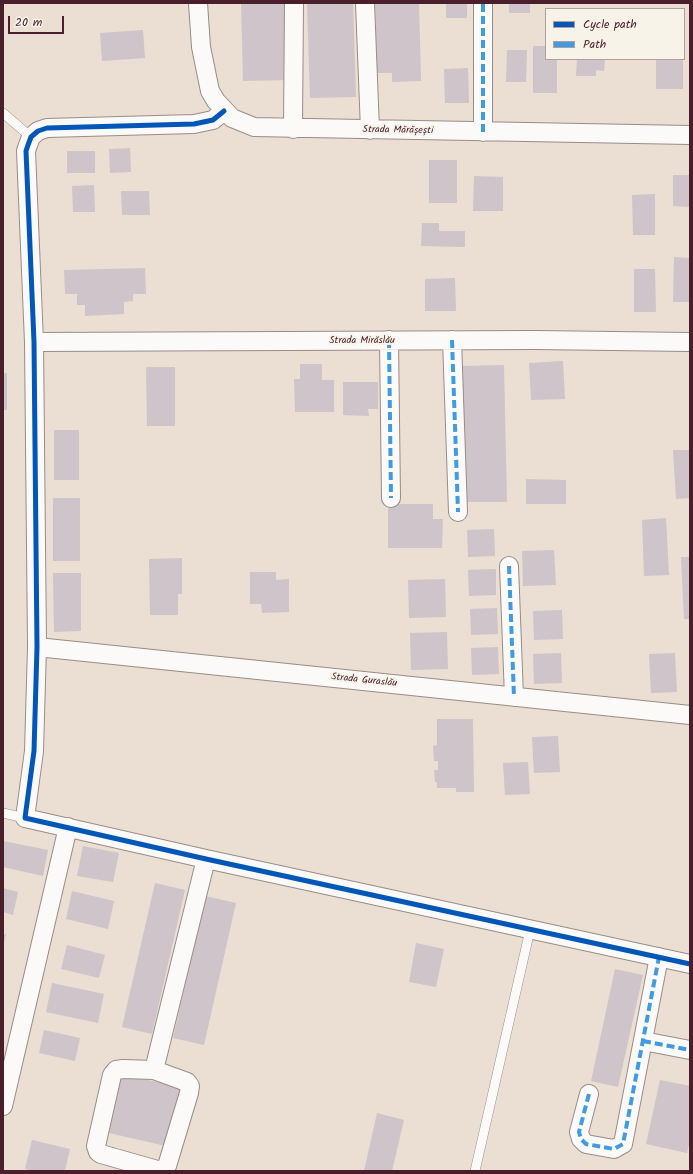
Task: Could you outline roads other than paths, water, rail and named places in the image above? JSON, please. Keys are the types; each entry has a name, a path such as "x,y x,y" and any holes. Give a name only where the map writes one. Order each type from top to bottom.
{"street":[{"name":"Strada Mărășești","path":"198,3 201,47 207,81 213,96 224,111 237,121 254,127 293,129 690,135"},
{"path":"293,129 294,3"},
{"path":"365,3 370,130"},
{"path":"483,3 483,132"},
{"path":"224,111 213,120 194,124 59,127 38,131 31,137 26,152 34,342 37,647 34,751 26,818 206,859 690,964"},
{"path":"389,340 391,498"},
{"name":"Strada Mirăslău","path":"34,342 389,340 690,342"},
{"path":"452,340 458,512"},
{"path":"509,566 514,697"},
{"name":"Strada Guraslău","path":"37,647 690,715"},
{"path":"3,1106 68,827"},
{"path":"154,1070 206,859"},
{"path":"589,1094 579,1132 581,1139 586,1144 614,1149 623,1144 659,957"},
{"path":"643,1041 690,1050"},
{"path":"123,1069 154,1070 187,1082 190,1086 165,1169 161,1171 134,1167 101,1154 98,1152 96,1146 112,1075 116,1070 123,1069"}],"lane":[{"path":"3,114 31,137"},
{"path":"3,814 26,818"},
{"path":"475,1171 530,930"}]}
